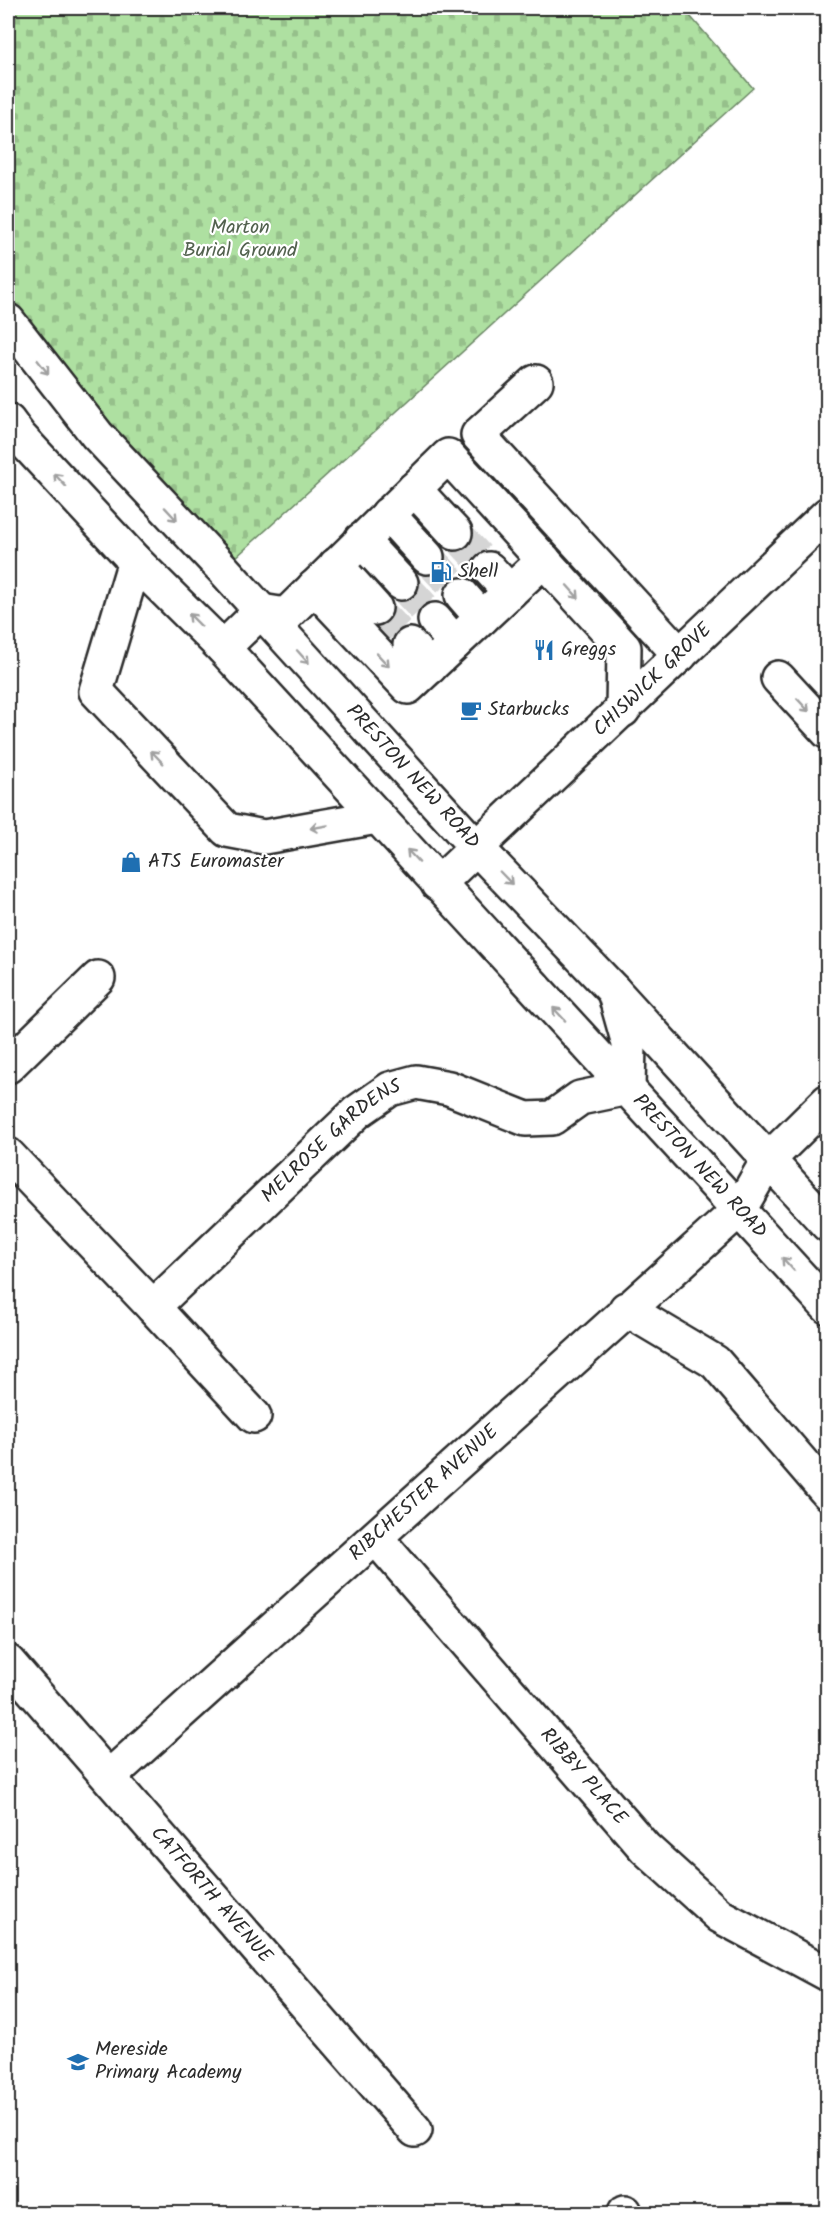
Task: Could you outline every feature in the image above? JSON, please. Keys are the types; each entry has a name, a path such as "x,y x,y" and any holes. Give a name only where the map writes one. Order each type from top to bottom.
{"main road":[{"name":"PRESTON NEW ROAD","path":"8,321 97,435 476,847 614,991 828,1225"},
{"path":"536,382 478,435 680,655"},
{"name":"PRESTON NEW ROAD","path":"8,422 135,561 223,648 828,1307"},
{"path":"223,648 261,611 286,615 448,456 517,568 624,648 623,710"},
{"path":"425,479 466,522"},
{"path":"388,514 426,557"},
{"name":"CHISWICK GROVE","path":"438,884 828,514"},
{"path":"361,540 400,583"},
{"path":"135,561 96,691 121,719 227,830 264,837 377,817"},
{"path":"325,576 408,687 420,656 472,606 517,568"},
{"path":"325,576 375,608"},
{"path":"778,678 828,732"},
{"path":"8,1066 98,978"},
{"path":"614,991 629,1044 628,1088 580,1098 588,1045 629,1044 676,1059"},
{"name":"MELROSE GARDENS","path":"153,1307 357,1112 390,1089 416,1082 449,1088 526,1119 552,1118 580,1098"},
{"name":"RIBCHESTER AVENUE","path":"109,1777 376,1538 626,1309 739,1210 768,1160 828,1101"},
{"path":"8,1155 254,1416"},
{"path":"626,1309 715,1362 828,1493"},
{"name":"RIBBY PLACE","path":"376,1538 645,1848 720,1916 828,1974"},
{"name":"CATFORTH AVENUE","path":"8,1662 415,2130"}],"green space":[{"name":"Marton Burial Ground","path":"8,8 683,8 753,88 223,569 8,321"}],"tunnel":[{"path":"455,533 489,569"},
{"path":"427,557 462,595"},
{"path":"401,583 435,620"},
{"path":"375,608 410,645"}],"place":[{"name":"Shell","path":"441,572"},
{"name":"Greggs","path":"544,650"},
{"name":"Starbucks","path":"471,710"},
{"name":"ATS Euromaster","path":"131,862"},
{"name":"Mereside Primary Academy","path":"78,2062"}]}
